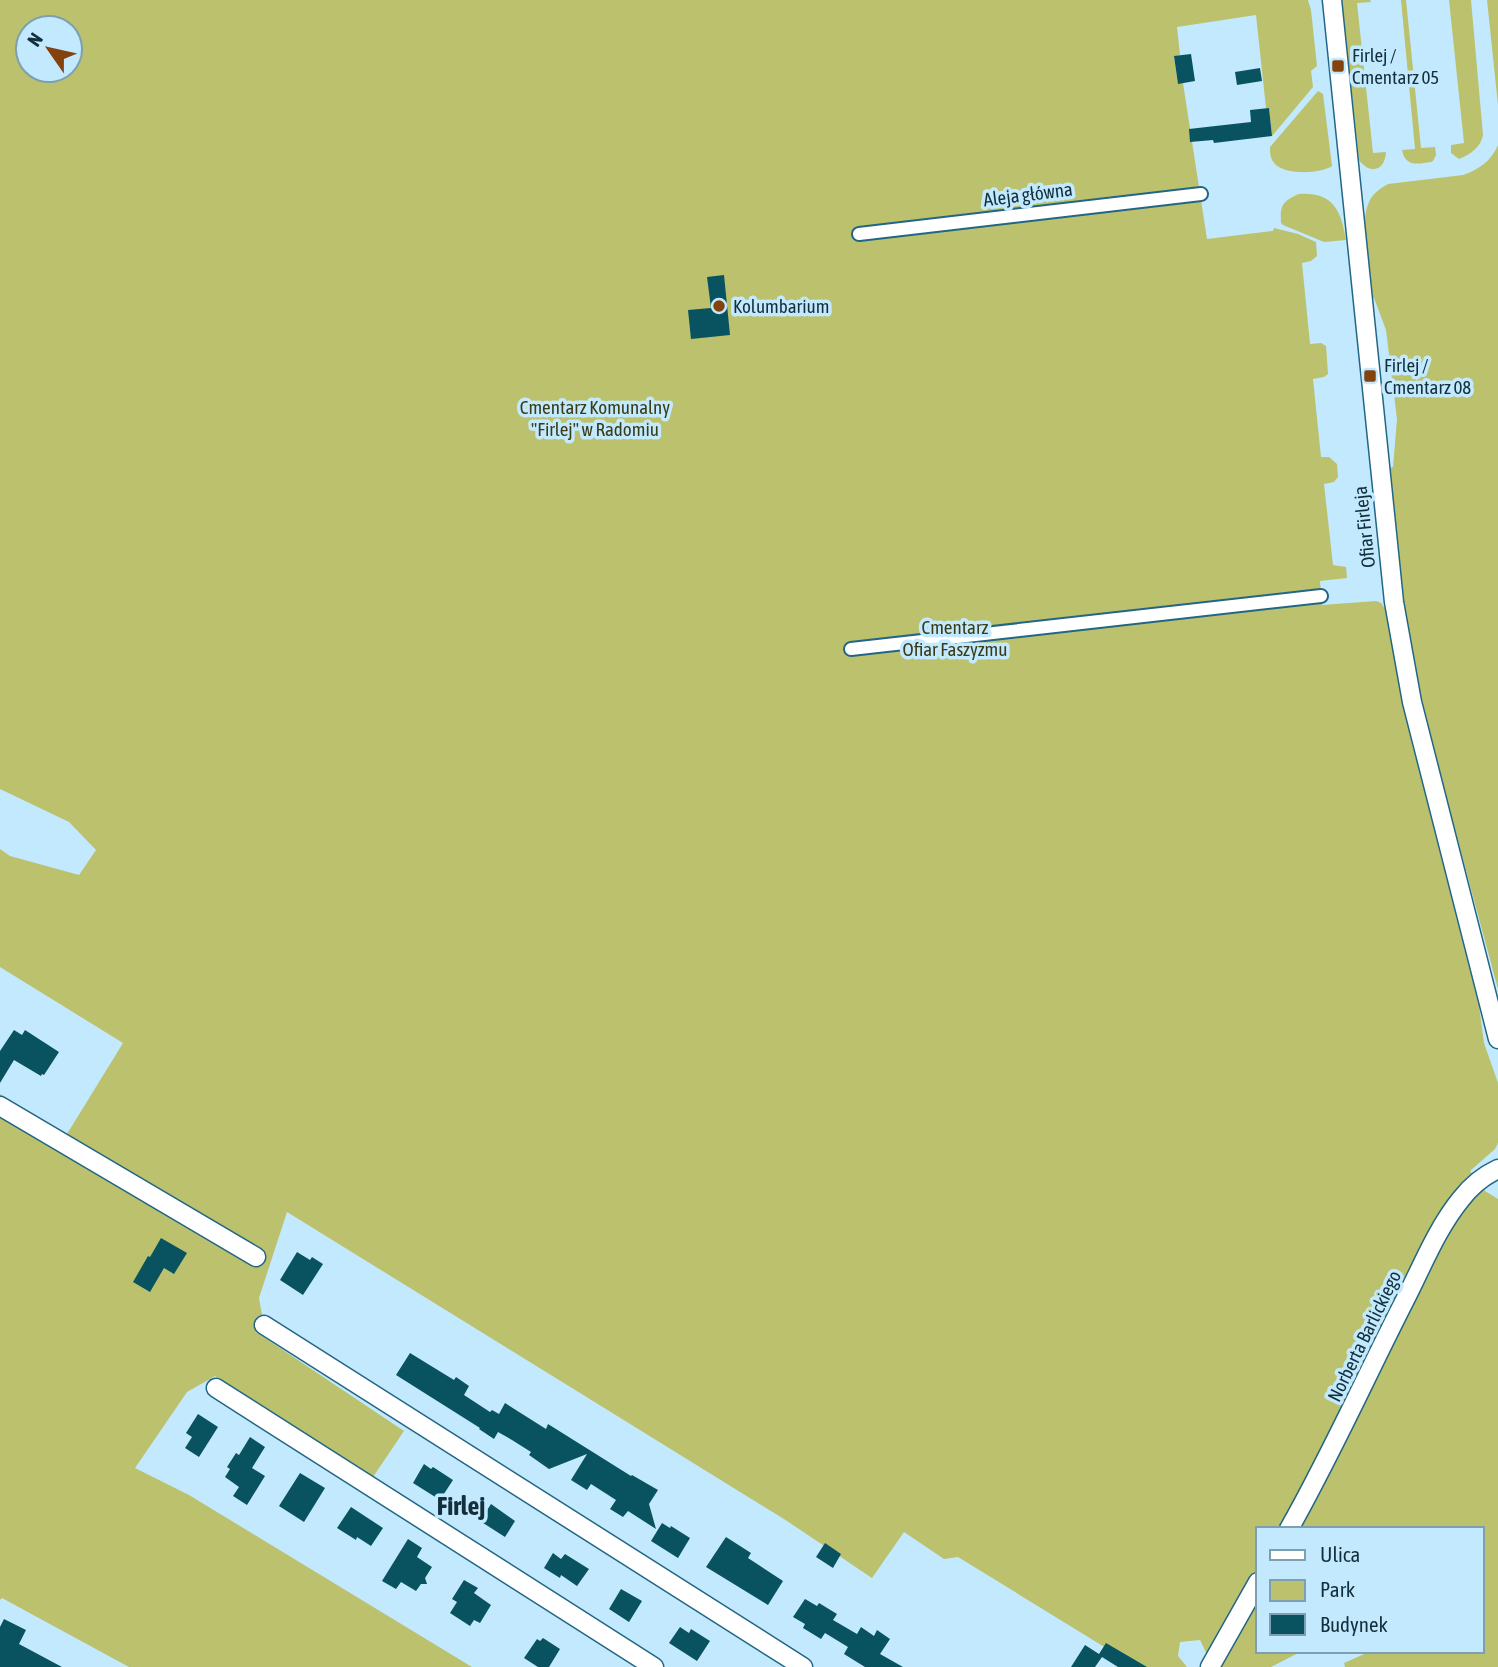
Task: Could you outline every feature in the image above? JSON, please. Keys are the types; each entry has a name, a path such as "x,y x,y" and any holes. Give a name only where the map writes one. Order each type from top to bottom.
{"street":[{"name":"Ofiar Firleja","path":"1332,0 1394,602 1418,724 1498,1039"},
{"name":"Aleja główna","path":"859,234 1201,194"},
{"path":"851,649 1321,596"},
{"path":"0,1106 256,1257"},
{"name":"Norberta Barlickiego","path":"1290,1527 1317,1479 1439,1233 1459,1200 1473,1185 1496,1171"},
{"path":"264,1325 803,1667"},
{"path":"216,1388 654,1667"},
{"path":"1210,1667 1256,1586"}],"green space":[{"path":"0,0 1308,0 1317,66 1311,71 1313,87 1272,136 1269,108 1266,108 1256,15 1177,27 1180,55 1174,57 1178,83 1183,83 1207,239 1273,231 1274,228 1316,242 1317,256 1302,263 1310,344 1321,343 1326,346 1328,374 1313,379 1321,457 1329,457 1337,464 1338,477 1334,482 1324,484 1333,565 1346,567 1347,578 1320,581 1322,605 1376,601 1386,610 1410,735 1479,1006 1484,1043 1498,1083 1498,1143 1495,1149 1470,1171 1485,1191 1498,1199 1498,1667 1345,1667 1344,1663 1366,1653 1484,1653 1484,1527 1256,1527 1256,1653 1298,1653 1271,1667 1213,1667 1200,1640 1180,1642 1178,1656 1187,1667 1137,1667 958,1557 944,1559 904,1532 872,1578 784,1519 287,1212 259,1298 262,1315 256,1332 404,1431 373,1477 215,1376 187,1392 135,1468 189,1495 472,1667 129,1667 2,1598 0,1600 0,1094 67,1134 123,1043 0,967 0,849 10,856 79,875 96,850 69,822 0,789"},
{"path":"1342,0 1371,2 1357,3 1373,153 1386,152 1383,163 1376,169 1368,168 1359,160"},
{"path":"1401,0 1406,0 1421,148 1435,147 1436,155 1431,162 1417,164 1409,162 1402,150 1415,149"},
{"path":"1449,0 1471,0 1483,135 1474,150 1459,159 1451,153 1451,145 1464,143"},
{"path":"1487,0 1498,0 1498,105"},
{"path":"1318,91 1323,94 1332,166 1319,171 1303,172 1280,168 1272,160 1270,147"},
{"path":"1498,145 1498,989 1407,641 1400,599 1389,468 1393,467 1397,419 1386,330 1374,298 1371,299 1364,233 1371,198 1383,187 1388,184 1463,175 1484,164"},
{"path":"1299,194 1320,196 1333,205 1341,220 1346,240 1324,242 1283,225 1283,205"}],"building":[{"path":"1191,54 1195,81 1178,84 1174,56"},
{"path":"1260,68 1262,81 1237,85 1235,72"},
{"path":"1269,108 1272,136 1214,143 1213,140 1190,142 1189,129 1251,122 1250,110"},
{"name":"Kolumbarium","path":"724,275 730,335 691,339 688,310 711,308 707,277"},
{"path":"14,1030 22,1035 25,1030 59,1052 41,1076 14,1060 0,1083 0,1051"},
{"path":"161,1238 187,1253 174,1274 164,1268 150,1292 133,1282"},
{"path":"297,1252 323,1264 303,1295 280,1280"},
{"path":"410,1353 469,1386 464,1395 490,1412 492,1410 499,1414 505,1403 546,1429 548,1424 658,1490 649,1504 656,1529 628,1511 623,1517 610,1509 616,1500 591,1484 587,1490 571,1480 587,1454 549,1469 529,1455 531,1452 512,1440 498,1432 494,1439 396,1375"},
{"path":"198,1414 218,1427 199,1457 185,1448 192,1437 186,1433"},
{"path":"250,1437 265,1447 252,1468 265,1476 247,1505 233,1496 239,1487 225,1477 230,1469 227,1467 236,1453 239,1455"},
{"path":"424,1464 453,1480 440,1500 413,1483"},
{"path":"300,1473 325,1488 304,1522 279,1506"},
{"path":"491,1504 515,1521 505,1537 480,1521"},
{"path":"351,1507 383,1528 371,1546 337,1528"},
{"path":"662,1523 690,1538 678,1558 651,1541"},
{"path":"726,1537 751,1553 748,1558 783,1581 768,1605 706,1567"},
{"path":"408,1539 422,1548 417,1557 432,1567 425,1578 427,1584 421,1584 416,1591 401,1582 396,1589 382,1581"},
{"path":"825,1543 841,1554 833,1568 816,1557"},
{"path":"553,1553 561,1559 565,1554 589,1569 577,1586 544,1568"},
{"path":"464,1580 478,1588 474,1593 491,1605 480,1623 474,1620 470,1626 450,1613 457,1602 452,1599"},
{"path":"621,1589 642,1601 629,1622 609,1609"},
{"path":"805,1599 817,1606 819,1603 837,1614 833,1620 857,1634 861,1627 874,1636 877,1630 890,1639 880,1654 903,1667 865,1667 844,1654 848,1647 825,1633 821,1639 803,1628 805,1624 793,1617"},
{"path":"4,1619 26,1630 19,1644 62,1667 0,1667 0,1627"},
{"path":"680,1627 689,1633 691,1629 710,1641 697,1661 669,1643"},
{"path":"543,1638 560,1649 549,1667 538,1667 524,1658 537,1639 540,1641"},
{"path":"1106,1643 1147,1667 1118,1667 1102,1657 1095,1667 1071,1667 1085,1645 1099,1654"}],"place":[{"name":"Firlej / Cmentarz 05","path":"1338,66"},
{"name":"Kolumbarium","path":"719,306"},
{"name":"Firlej / Cmentarz 08","path":"1370,376"}],"district":[{"name":"Firlej","path":"461,1506"}],"park label":[{"name":"Cmentarz Komunalny \"Firlej\" w Radomiu","path":"595,418"},
{"name":"Cmentarz Ofiar Faszyzmu","path":"955,638"}]}
